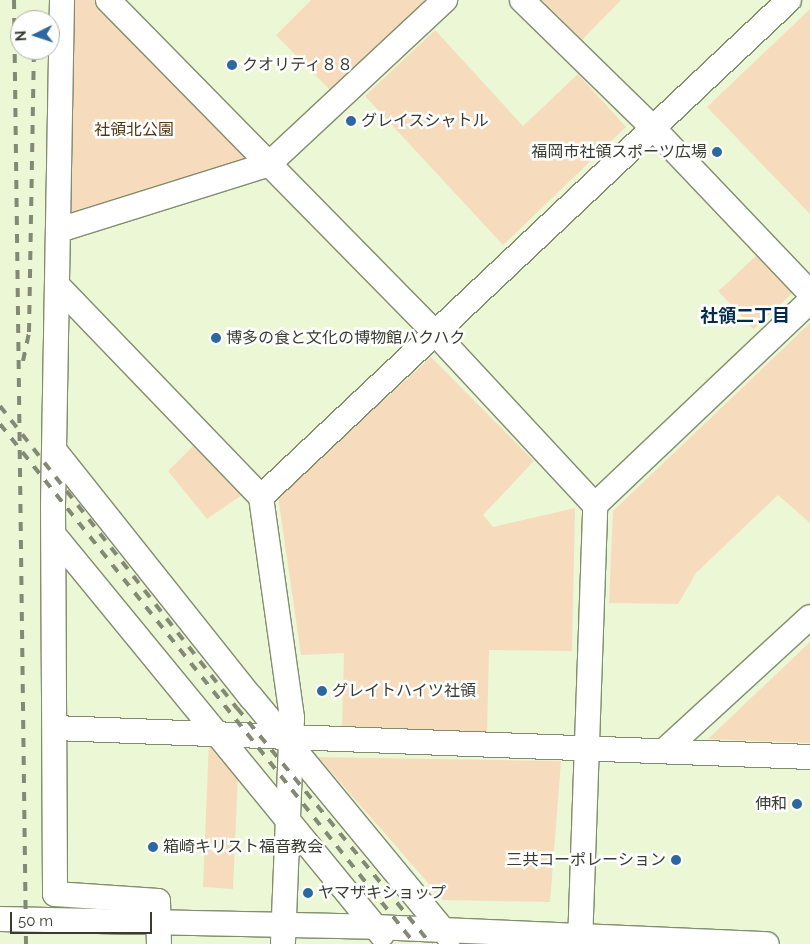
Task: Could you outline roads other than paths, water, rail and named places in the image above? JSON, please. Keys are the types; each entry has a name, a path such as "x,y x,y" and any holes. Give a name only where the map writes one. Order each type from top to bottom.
{"street":[{"path":"62,0 54,535 55,894 158,901 159,934"},
{"path":"108,0 434,332 595,505"},
{"path":"60,230 268,164 445,0"},
{"path":"522,0 654,130 810,293"},
{"path":"262,497 434,332 654,130 790,0"},
{"path":"59,287 262,497 292,718 290,741 290,825 283,936"},
{"path":"580,939 584,749 595,505 810,302"},
{"path":"55,451 450,937"},
{"path":"54,535 383,936"},
{"path":"666,750 810,617"},
{"path":"55,728 217,733 290,741 666,750 810,757"},
{"path":"0,919 159,934 580,939 767,944"}],"railway":[{"path":"14,0 26,944"},
{"path":"23,361 29,332 34,60"},
{"path":"0,406 237,708 431,944"},
{"path":"0,424 415,944"}],"place":[{"name":"クオリティ８８","path":"232,65"},
{"name":"グレイスシャトル","path":"351,121"},
{"name":"福岡市社領スポーツ広場","path":"717,152"},
{"name":"博多の食と文化の博物館ハクハク","path":"216,338"},
{"name":"グレイトハイツ社領","path":"322,691"},
{"name":"伸和","path":"797,804"},
{"name":"箱崎キリスト福音教会","path":"153,847"},
{"name":"三共コーポレーション","path":"676,860"},
{"name":"ヤマザキショップ","path":"308,893"}],"district":[{"name":"社領二丁目","path":"745,316"}],"park label":[{"name":"社領北公園","path":"134,130"}]}
